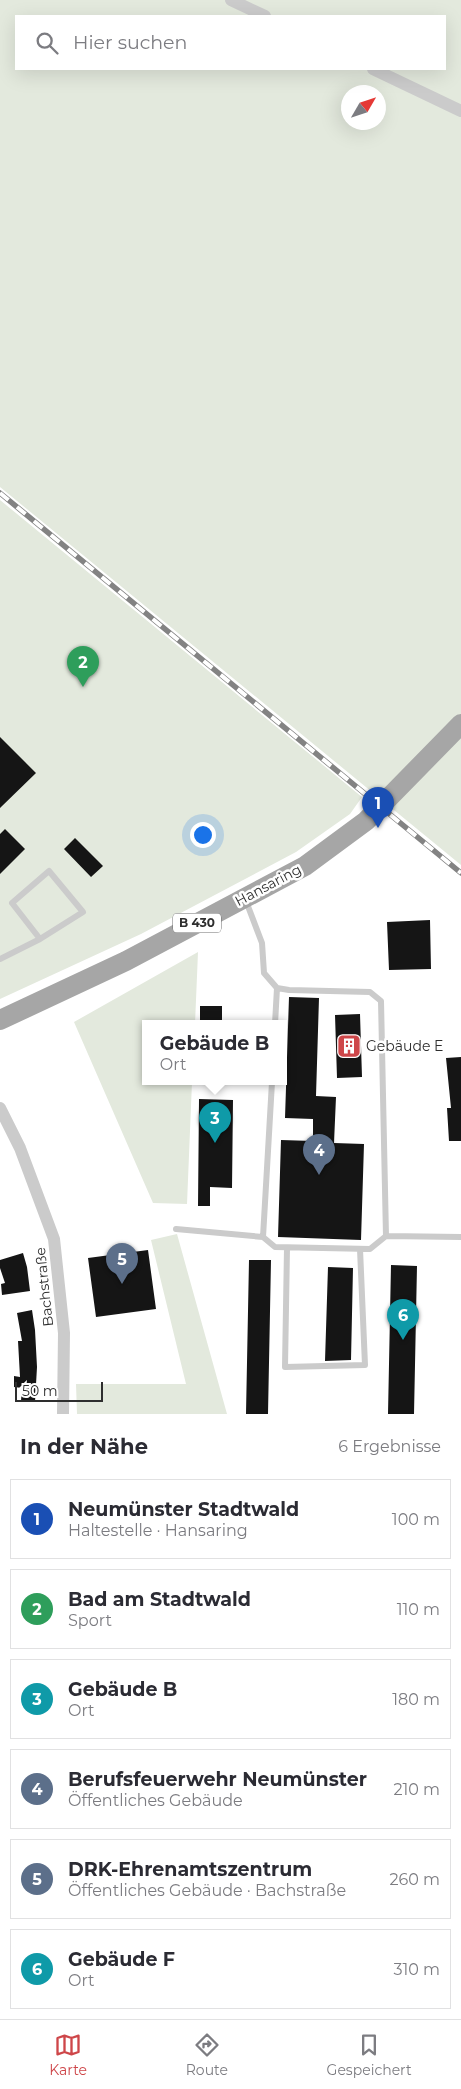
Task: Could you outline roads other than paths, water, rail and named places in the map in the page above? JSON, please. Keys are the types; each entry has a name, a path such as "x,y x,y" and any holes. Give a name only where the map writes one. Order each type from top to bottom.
{"main road":[{"name":"Hansaring","path":"0,1020 126,961 304,866 366,821 461,724"}],"street":[{"path":"231,0 262,15"},
{"path":"375,70 461,112"},
{"name":"Bachstraße","path":"0,1108 20,1148 54,1239 64,1333 63,1414"}],"lane":[{"path":"0,959 40,940 83,912 50,872 12,903 40,940"},
{"path":"245,898 262,943 264,973 277,988 370,992 381,1000 386,1160 386,1236"},
{"path":"275,1020 277,988"},
{"path":"263,1237 272,1085"},
{"path":"176,1229 263,1237 275,1248 370,1249 386,1236 461,1237"},
{"path":"287,1248 285,1367 365,1365 360,1248"}],"railway":[{"path":"0,493 461,873"}],"place":[{"name":"Bad am Stadtwald","path":"83,687"},
{"name":"Neumünster Stadtwald","path":"378,828"},
{"name":"Gebäude E","path":"349,1046"},
{"name":"Gebäude B","path":"215,1143"},
{"name":"Berufsfeuerwehr Neumünster","path":"319,1175"},
{"name":"DRK-Ehrenamtszentrum","path":"122,1284"},
{"name":"Gebäude F","path":"403,1340"}]}
